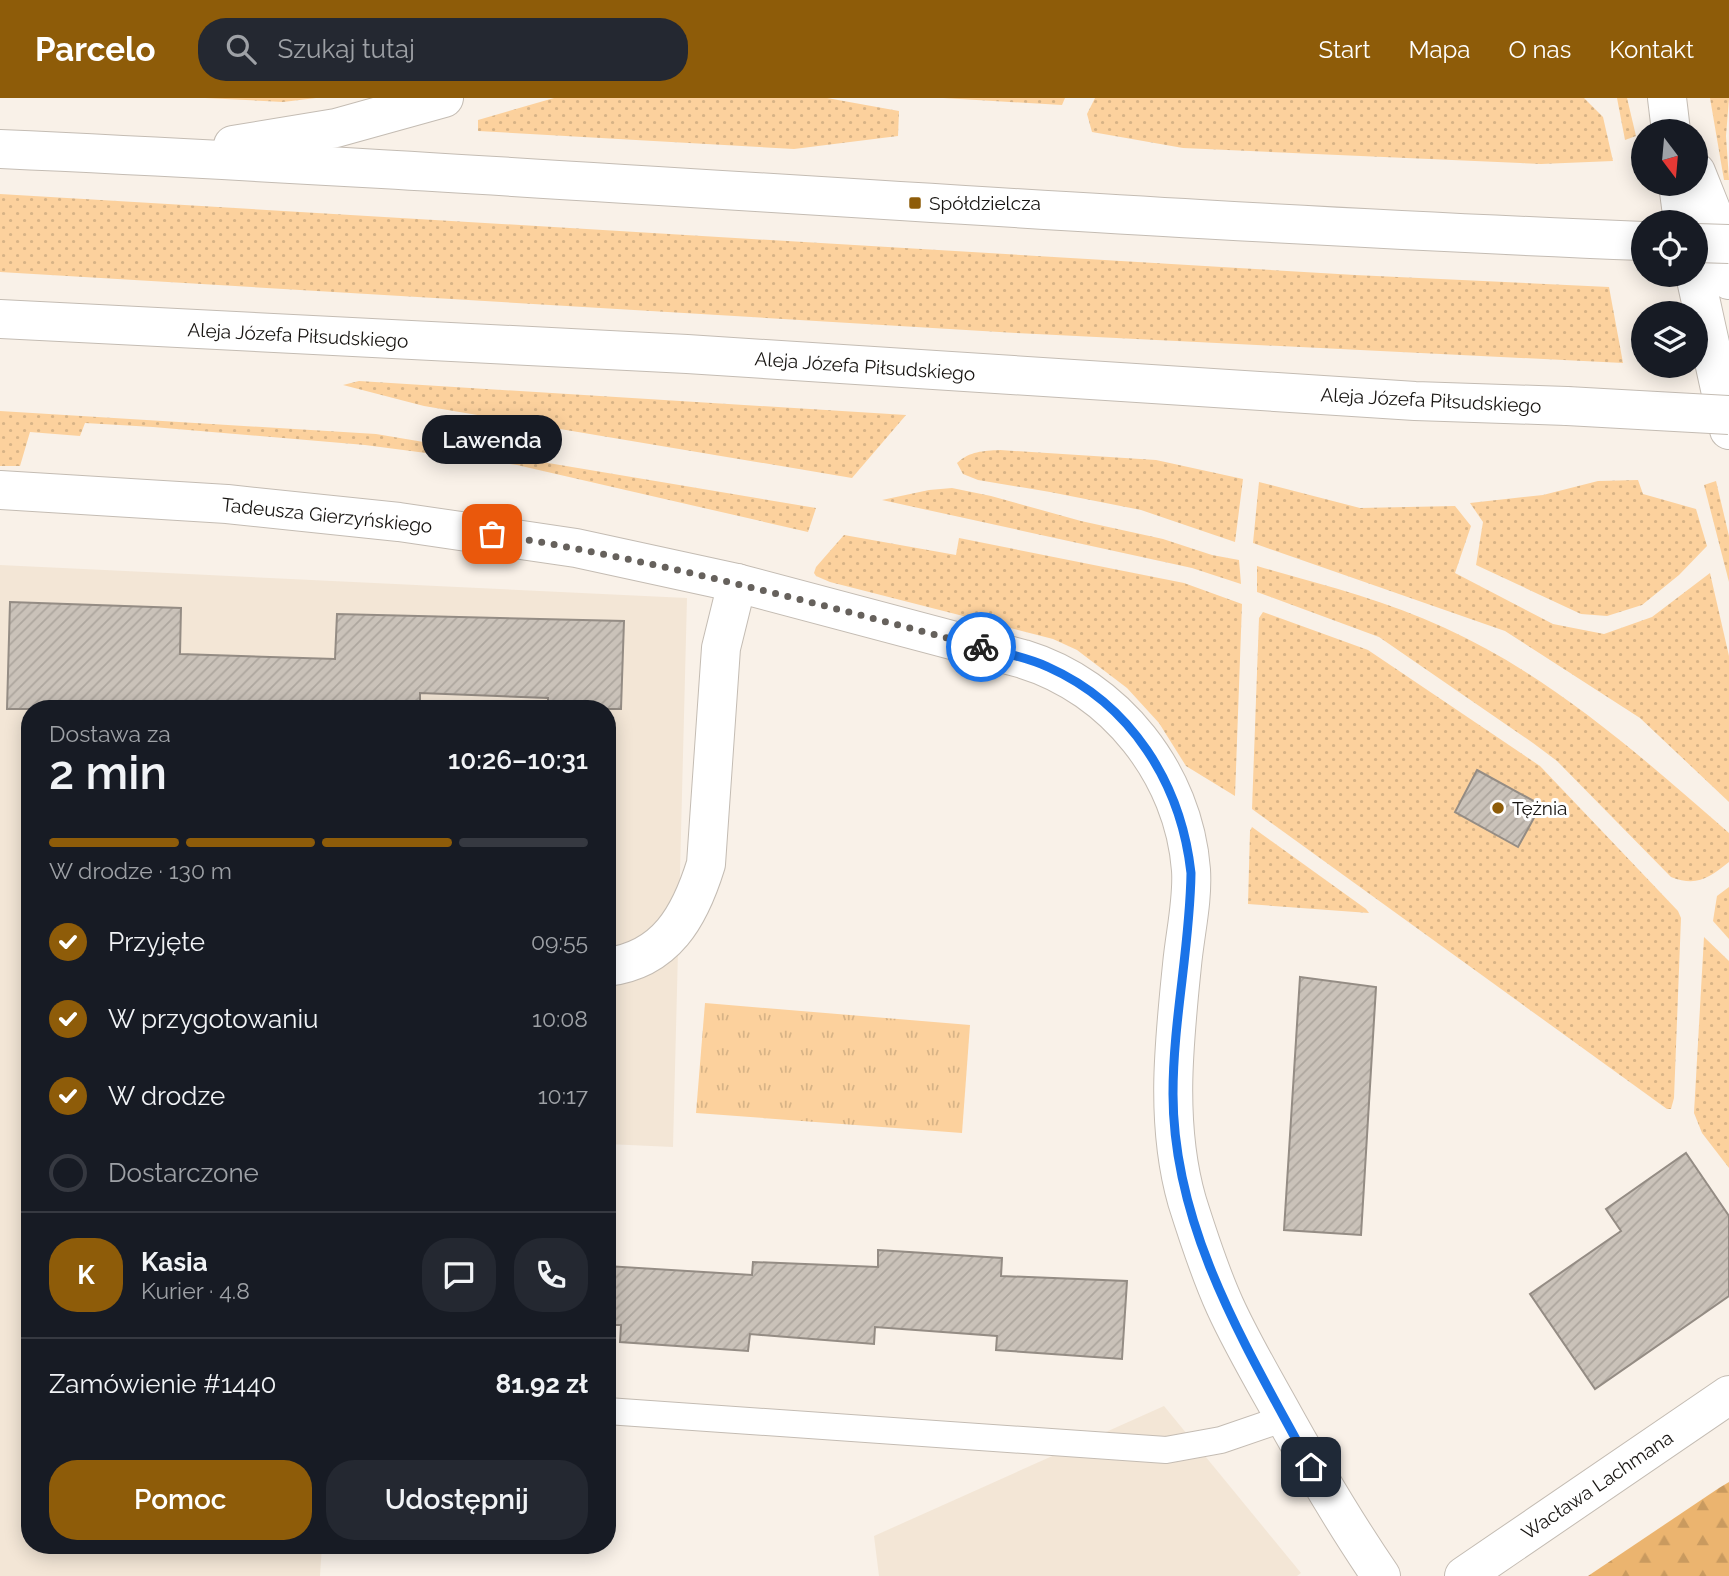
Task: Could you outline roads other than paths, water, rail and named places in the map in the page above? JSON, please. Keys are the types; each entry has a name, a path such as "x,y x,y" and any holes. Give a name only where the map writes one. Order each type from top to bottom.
{"main road":[{"path":"336,128 363,98"},
{"path":"161,156 336,128 444,98"},
{"path":"0,149 161,156 915,203 1631,241"},
{"path":"1706,196 1714,217 1729,280"},
{"path":"1708,243 1729,244"},
{"path":"1698,287 1729,430"},
{"name":"Aleja Józefa Piłsudskiego","path":"0,319 687,355 1415,401 1729,415"},
{"name":"Tadeusza Gierzyńskiego","path":"0,490 227,504 426,526 576,548 737,583 1046,666 1095,695 1136,732 1146,746 1178,812 1189,850 1191,873 1173,1096 1177,1156 1187,1200 1225,1306 1322,1486 1381,1576"},
{"path":"616,965 636,960 654,951 671,934 698,889 706,864 721,648 737,583"},
{"name":"Wacława Lachmana","path":"1464,1576 1729,1395"}],"lane":[{"path":"616,1412 1166,1450 1221,1440 1284,1418"}],"place":[{"name":"Spółdzielcza","path":"915,203"},
{"name":"Lawenda","path":"492,534"},
{"name":"Tężnia","path":"1498,808"}]}
